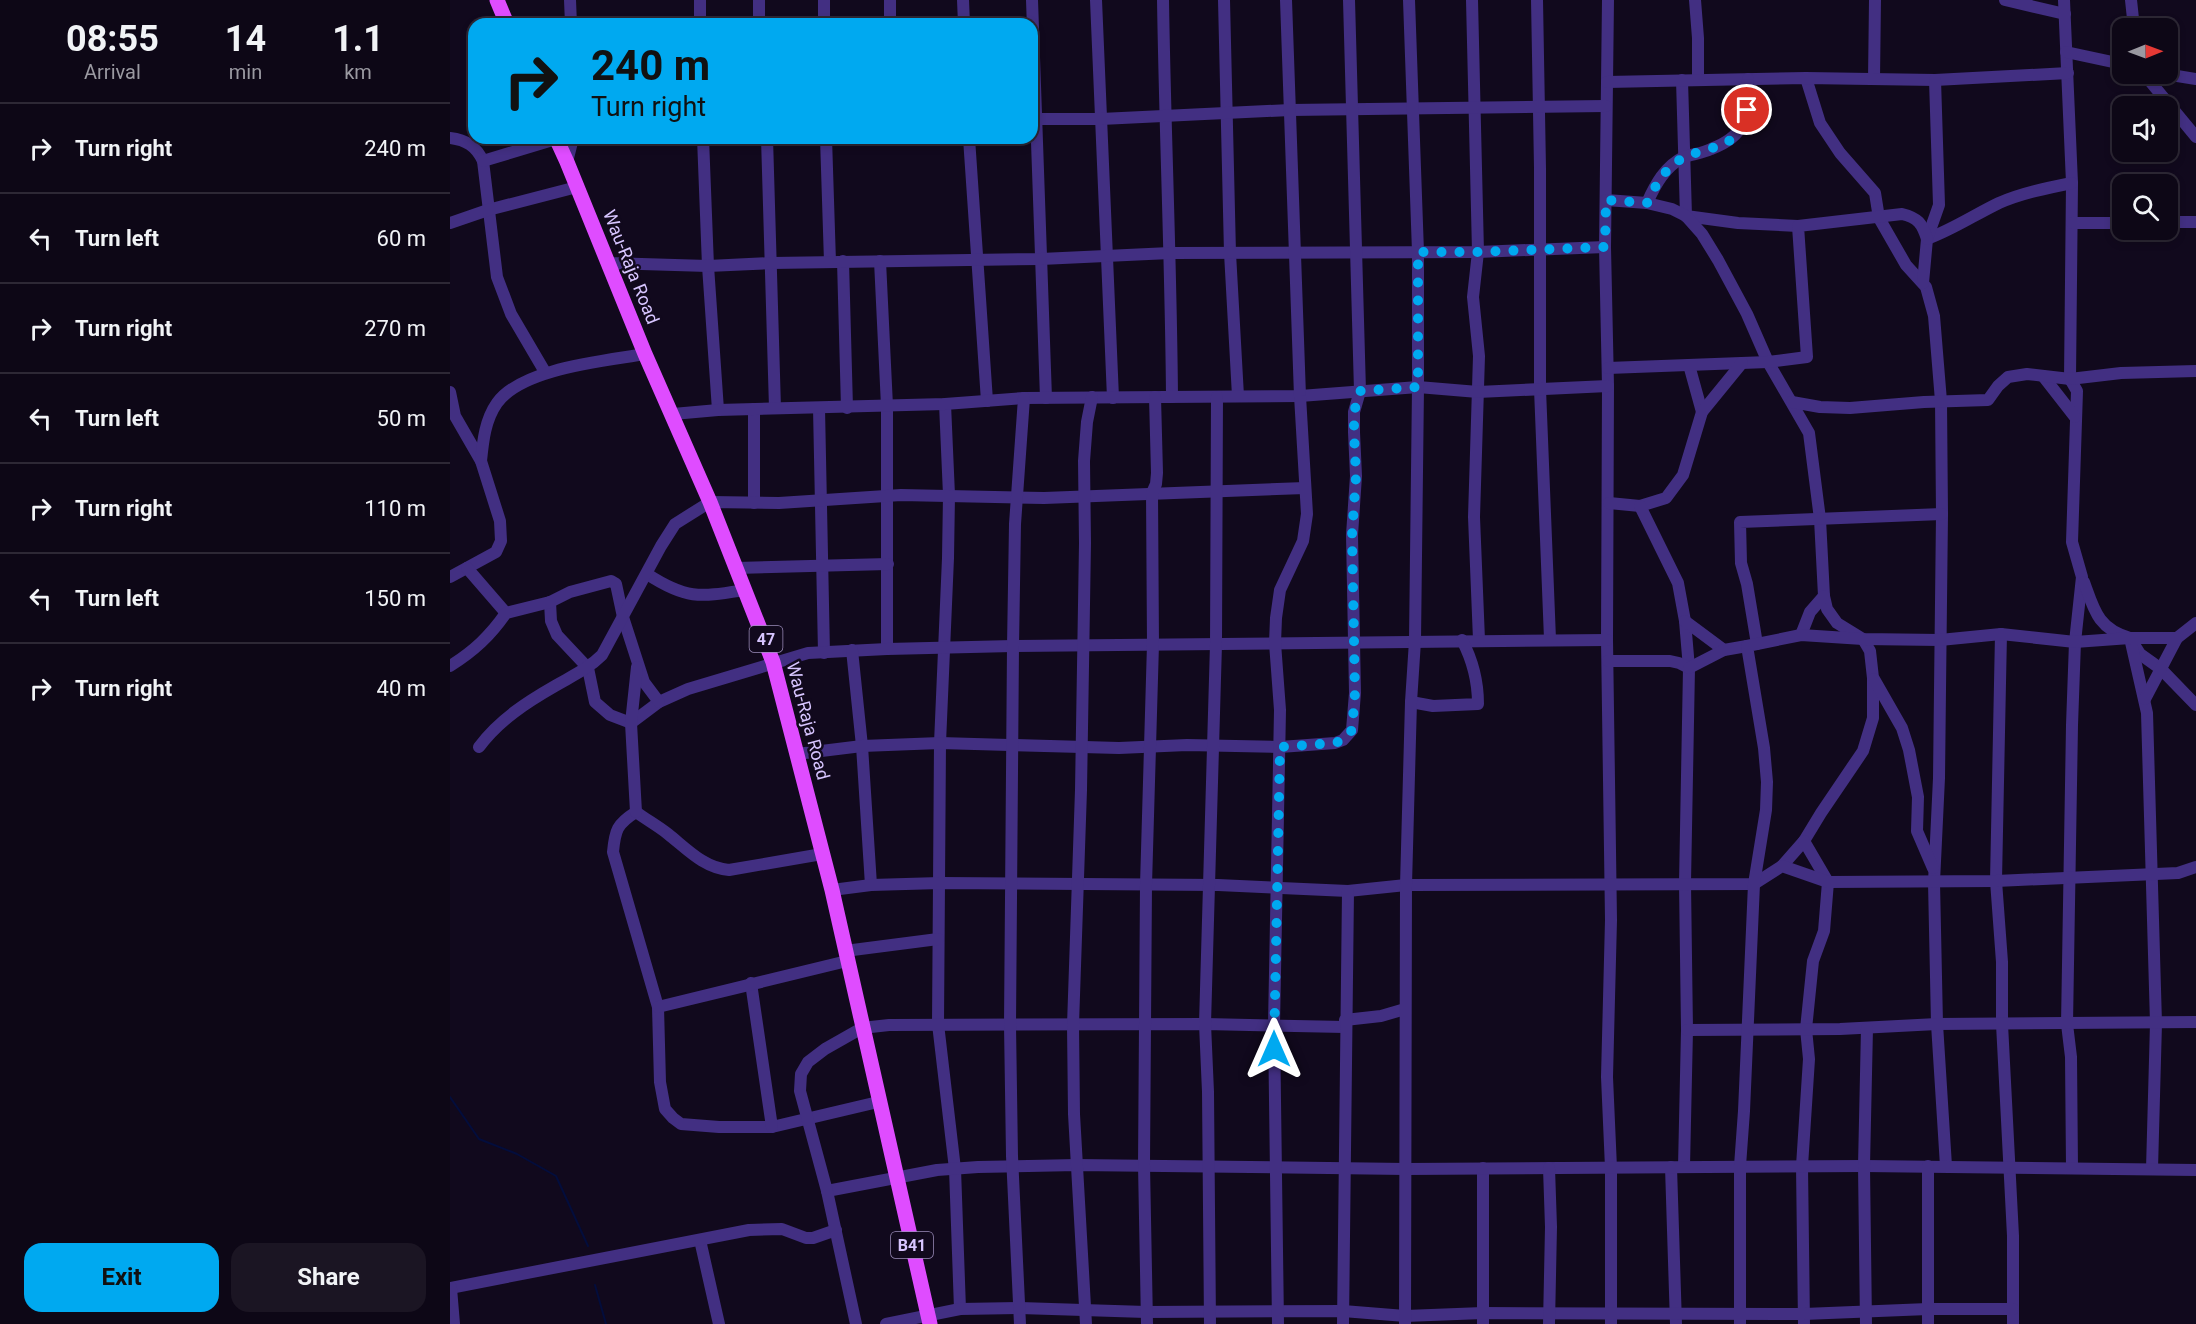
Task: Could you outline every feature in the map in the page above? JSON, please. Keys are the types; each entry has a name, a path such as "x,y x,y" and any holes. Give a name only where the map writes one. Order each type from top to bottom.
{"main road":[{"path":"497,0 504,18"},
{"name":"Wau-Raja Road","path":"559,144 645,354 710,502 773,662 832,890 878,1102 896,1172"},
{"name":"B41","path":"896,1172 929,1320"}],"street":[{"path":"570,0 571,18"},
{"path":"700,0 700,18"},
{"path":"759,0 759,18"},
{"path":"824,0 824,18"},
{"path":"890,0 890,18"},
{"path":"963,0 964,18"},
{"path":"1032,0 1032,18"},
{"path":"1096,0 1113,398"},
{"path":"1163,0 1172,397"},
{"path":"1224,0 1230,253 1238,396"},
{"path":"1277,1318 1274,1025 1280,710 1275,643 1280,590 1303,541 1307,514 1300,396 1286,0"},
{"path":"797,754 862,746 940,744 1081,748 1212,745 1280,747 1335,743 1343,740 1352,730 1355,693 1352,535 1356,476 1354,423 1360,391 1349,0"},
{"path":"1405,1320 1406,885 1415,641 1418,387 1418,252 1409,0"},
{"path":"1472,0 1478,252 1473,297 1479,356 1474,518 1479,640"},
{"path":"1537,0 1540,105 1540,388 1550,639"},
{"path":"1608,0 1605,247 1608,368 1607,640 1611,883 1607,1077 1611,1168 1611,1318"},
{"path":"1695,0 1698,79"},
{"path":"1874,79 1875,0"},
{"path":"2005,0 2065,14"},
{"path":"2064,0 2072,183 2070,379 2077,391 2072,542 2082,577 2094,609 2103,625 2115,634 2130,638 2140,654 2161,669 2196,705"},
{"path":"2131,0 2133,18"},
{"path":"2066,52 2112,62"},
{"path":"1607,82 1806,78 1935,80 2068,73"},
{"path":"2178,76 2196,79"},
{"path":"1806,78 1820,123 1875,193 1879,218 1906,265 1923,284 1931,300 1934,316 1941,401 1942,514 1940,760 1934,877 1937,1024 1946,1166"},
{"path":"1647,203 1657,182 1665,172 1684,158 1710,150 1738,135 1747,110 1748,79"},
{"path":"832,890 871,885 940,883 1209,885 1348,891 1406,885 1754,884 1782,866 1804,841 1863,751 1873,718 1870,651 1863,639 1837,623 1827,609 1824,596 1820,519 1809,433 1768,362 1747,314 1718,261 1702,234 1686,216 1682,80"},
{"path":"1923,284 1927,238 1939,205 1935,80"},
{"path":"2152,84 2196,137"},
{"path":"1038,119 1290,110 1540,105 1606,106"},
{"path":"450,138 468,143"},
{"path":"470,144 483,160 496,277 503,296 545,372"},
{"path":"483,160 536,144"},
{"path":"567,162 572,144"},
{"path":"703,144 717,410"},
{"path":"767,144 775,408"},
{"path":"826,144 830,262"},
{"path":"969,144 987,401"},
{"path":"1035,144 1046,398"},
{"path":"1927,238 1950,231 1975,216 2016,197 2072,183"},
{"path":"450,223 488,210 578,187"},
{"path":"1606,200 1647,203 1686,216 1738,224 1798,226 1902,214 1922,223 1927,238"},
{"path":"2178,222 2196,222"},
{"path":"2072,223 2112,223"},
{"path":"1608,368 1768,362 1807,357 1798,226"},
{"path":"608,263 708,266 772,262 1041,259 1170,253 1478,252 1605,247"},
{"path":"843,261 847,408"},
{"path":"880,261 887,406 887,649"},
{"path":"481,461 484,433 499,401 516,388 545,372 645,354"},
{"path":"1609,503 1640,506 1666,498 1683,475 1702,412 1742,363"},
{"path":"1689,365 1702,412"},
{"path":"1792,402 1820,407 1850,408 1988,400 2008,377 2027,374 2070,379 2121,373 2196,371"},
{"path":"2043,376 2075,417"},
{"path":"673,414 717,410 945,404 1024,398 1300,396 1418,387 1478,392 1608,386"},
{"path":"450,393 453,417 481,461 500,521 501,541 496,552 450,577"},
{"path":"1147,1318 1144,1165 1146,885 1153,644 1152,494 1157,473 1155,397"},
{"path":"1210,1318 1208,1092 1205,1024 1216,644 1217,397"},
{"path":"1020,1324 1010,1025 1012,646 1017,496 1024,398"},
{"path":"1086,1324 1077,1165 1073,1025 1081,748 1085,432 1092,398"},
{"path":"945,404 949,495 940,744 938,1024 952,1125 960,1309"},
{"path":"819,408 824,653"},
{"path":"754,409 754,503"},
{"path":"479,747 500,724 516,711 588,668 602,655 675,524 710,502 754,503 949,495 1044,498 1305,488"},
{"path":"1640,506 1678,583 1685,621 1689,668 1685,883 1687,1030 1684,1167"},
{"path":"1740,1318 1740,1166 1754,884 1766,810 1767,783 1747,584 1741,563 1740,522 1942,514"},
{"path":"736,568 888,564"},
{"path":"467,568 506,613"},
{"path":"647,574 673,590 688,595 701,596 745,590"},
{"path":"2072,1168 2071,1057 2067,1024 2069,878 2075,642 2082,577"},
{"path":"450,666 490,636 506,613 550,602 570,592 611,581 616,584 623,617 644,682 659,702"},
{"path":"1801,635 1810,612 1824,596"},
{"path":"550,602 550,621 557,635 588,668 595,702 610,715 631,723"},
{"path":"1685,621 1725,650"},
{"path":"2145,699 2177,638 2196,623"},
{"path":"1689,668 1725,650 1801,635 1940,640 2001,634 2075,642 2130,638 2177,638"},
{"path":"2001,634 1996,881 2002,962 2002,1024 2013,1236 2013,1324"},
{"path":"2130,638 2145,699 2156,1023 2152,1169"},
{"path":"1411,702 1433,706 1478,704 1475,670 1462,640"},
{"path":"631,723 659,702 688,689 800,654 943,647 1607,640"},
{"path":"852,650 862,746 871,885"},
{"path":"1608,661 1670,661 1689,668"},
{"path":"636,812 631,723 637,663"},
{"path":"1873,678 1902,728 1909,750 1918,797 1917,831 1934,877"},
{"path":"636,812 708,865 719,869 729,870 822,854"},
{"path":"636,812 624,820 615,832 614,852 658,1006 660,1082 665,1109 681,1124 719,1127 772,1126 878,1102"},
{"path":"1804,841 1828,882 1824,931 1813,961 1806,1029 1809,1059 1802,1166 1804,1319"},
{"path":"1782,866 1828,882 1934,877 1996,881 2178,873 2196,867"},
{"path":"1343,1318 1348,891"},
{"path":"658,1006 846,956 938,939"},
{"path":"751,983 772,1126"},
{"path":"856,1324 827,1191 800,1090 801,1074 807,1062 825,1048 862,1028 889,1025 1345,1023 1405,1010"},
{"path":"1687,1030 1867,1028 1937,1024 2196,1022"},
{"path":"1866,1318 1864,1166 1867,1028"},
{"path":"827,1191 896,1172 1077,1165 1406,1170 1946,1166 2196,1170"},
{"path":"1928,1166 1928,1324"},
{"path":"1671,1167 1676,1318"},
{"path":"1483,1168 1483,1318"},
{"path":"1549,1168 1551,1227 1549,1318"},
{"path":"454,1324 450,1288 749,1230 782,1229 806,1238 813,1238 836,1230"},
{"path":"700,1240 719,1324"},
{"path":"886,1324 929,1320 960,1309 1020,1308 1086,1310 1147,1318 1405,1320 1866,1318 1928,1309 2013,1309"}],"waterway":[{"path":"450,1097 479,1139 517,1154 556,1176 588,1246"},
{"path":"595,1285 606,1324"}],"route":[{"path":"1274,1049 1280,747 1335,743 1343,740 1352,730 1355,693 1352,535 1356,476 1354,412 1360,391 1418,387 1418,252 1605,247 1606,200 1647,203 1657,182 1665,172 1684,158 1710,150 1738,135 1747,110"}]}
